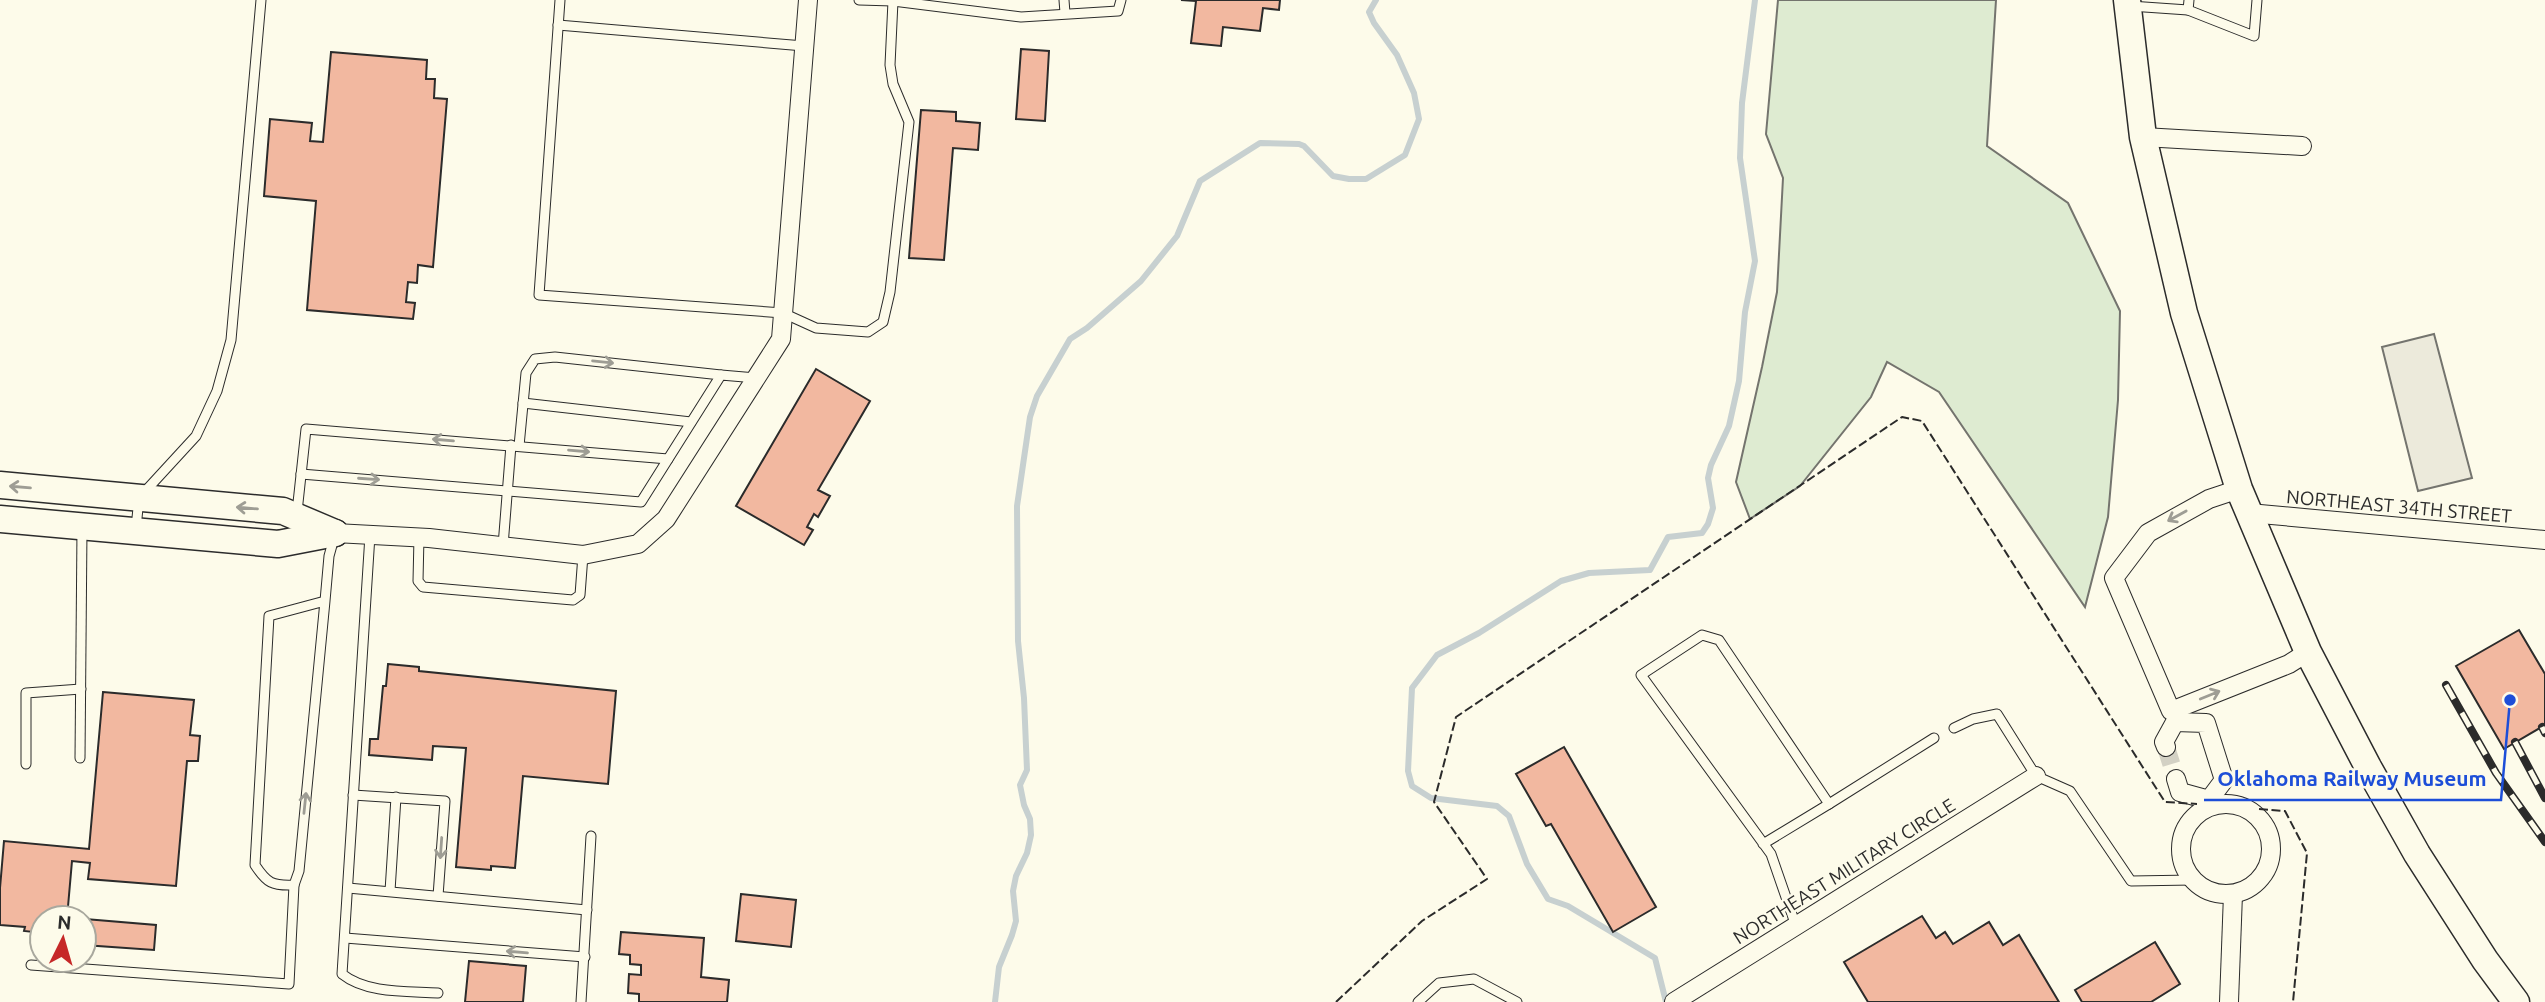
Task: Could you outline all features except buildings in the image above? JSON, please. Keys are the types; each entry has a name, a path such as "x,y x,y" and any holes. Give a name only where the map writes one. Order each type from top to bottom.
{"street":[{"path":"0,519 278,544 335,533 419,537 583,555 638,544 666,519 781,339 808,0"},
{"path":"2127,3 2143,137 2184,313 2244,501 2308,652 2368,767 2417,854 2485,960 2516,1002"},
{"path":"2143,137 2302,146"},
{"path":"0,485 283,511 335,533"},
{"path":"2166,747 2164,742 2173,716 2114,578 2148,533 2209,499 2244,501"},
{"name":"NORTHEAST 34TH STREET","path":"2244,501 2545,541"},
{"path":"2173,716 2289,664 2308,652"},
{"path":"2173,716 2206,723 2224,780 2210,803 2187,825 2180,853 2185,868 2193,880 2205,889 2233,894 2248,889 2264,873 2272,851 2270,836 2263,822 2252,811 2239,805 2210,803 2180,792 2176,779"},
{"name":"NORTHEAST MILITARY CIRCLE","path":"1674,1002 2036,776"},
{"path":"2230,1002 2233,894"}],"lane":[{"path":"136,531 139,498 195,436 217,391 231,340 261,0"},
{"path":"560,0 539,295 783,313 816,328 868,332 883,322 890,292 909,121 893,84 890,65 893,1"},
{"path":"859,0 908,2 1021,17 1118,11 1121,0"},
{"path":"1065,0 1065,13"},
{"path":"2188,10 2189,0"},
{"path":"2127,3 2188,10 2254,36 2257,0"},
{"path":"558,25 804,46"},
{"path":"503,546 508,490 526,373 535,359 555,357 756,378"},
{"path":"301,474 641,502 721,375"},
{"path":"523,402 691,422"},
{"path":"296,517 306,429 668,459"},
{"path":"80,758 82,527"},
{"path":"98,970 289,984 294,884 299,871 329,556 335,533"},
{"path":"370,535 342,974 350,980 376,988 438,993"},
{"path":"419,537 418,581 423,587 573,600 580,595 583,555"},
{"path":"294,884 276,885 263,878 255,865 269,616 325,601"},
{"path":"1796,926 1771,854 1641,675 1703,635 1719,640 1829,804"},
{"path":"26,764 26,692 81,689"},
{"path":"1954,728 1973,719 1997,714 2036,776 2070,790 2131,881 2193,880"},
{"path":"1763,844 1934,738"},
{"path":"354,795 444,801 438,895"},
{"path":"390,891 396,797"},
{"path":"581,1002 591,836"},
{"path":"348,888 587,909"},
{"path":"345,938 585,957"},
{"path":"1418,1002 1439,983 1474,979 1517,1002"}],"green space":[{"path":"1778,0 1996,0 1987,146 2068,203 2120,311 2118,400 2108,517 2085,607 1939,392 1887,362 1871,397 1800,486 1750,519 1736,482 1777,292 1783,178 1766,134"}],"shaded area":[{"path":"2434,334 2472,478 2418,491 2382,347"}],"waterway":[{"path":"995,1002 999,967 1016,921 1013,891 1016,876 1027,853 1031,835 1030,819 1020,785 1027,770 1018,641 1017,506 1030,417 1037,396 1070,339 1087,328 1141,281 1177,236 1200,181 1260,143 1304,146 1333,176 1349,179 1366,179 1405,155 1419,119 1414,93 1397,55 1369,12 1376,0"},
{"path":"1666,1002 1655,958 1568,906 1548,899 1527,864 1509,816 1497,806 1431,798 1412,786 1408,771 1412,688 1437,655 1479,633 1561,581 1589,573 1650,570 1668,537 1702,533 1708,524 1713,508 1708,478 1729,426 1739,381 1745,312 1755,261 1740,158 1742,103 1755,0"}],"tunnel":[{"path":"2166,747 2176,779"}],"railway":[{"path":"2446,685 2496,773 2545,842"},
{"path":"2542,727 2545,733"},
{"path":"2515,742 2545,798"}],"fence":[{"path":"1336,1002 1422,921 1487,879 1434,802 1456,717 1902,417 1922,421 2165,802 2197,804"},
{"path":"2259,809 2285,811 2307,853 2293,1002"}],"place":[{"name":"Oklahoma Railway Museum","path":"2510,700"}]}
